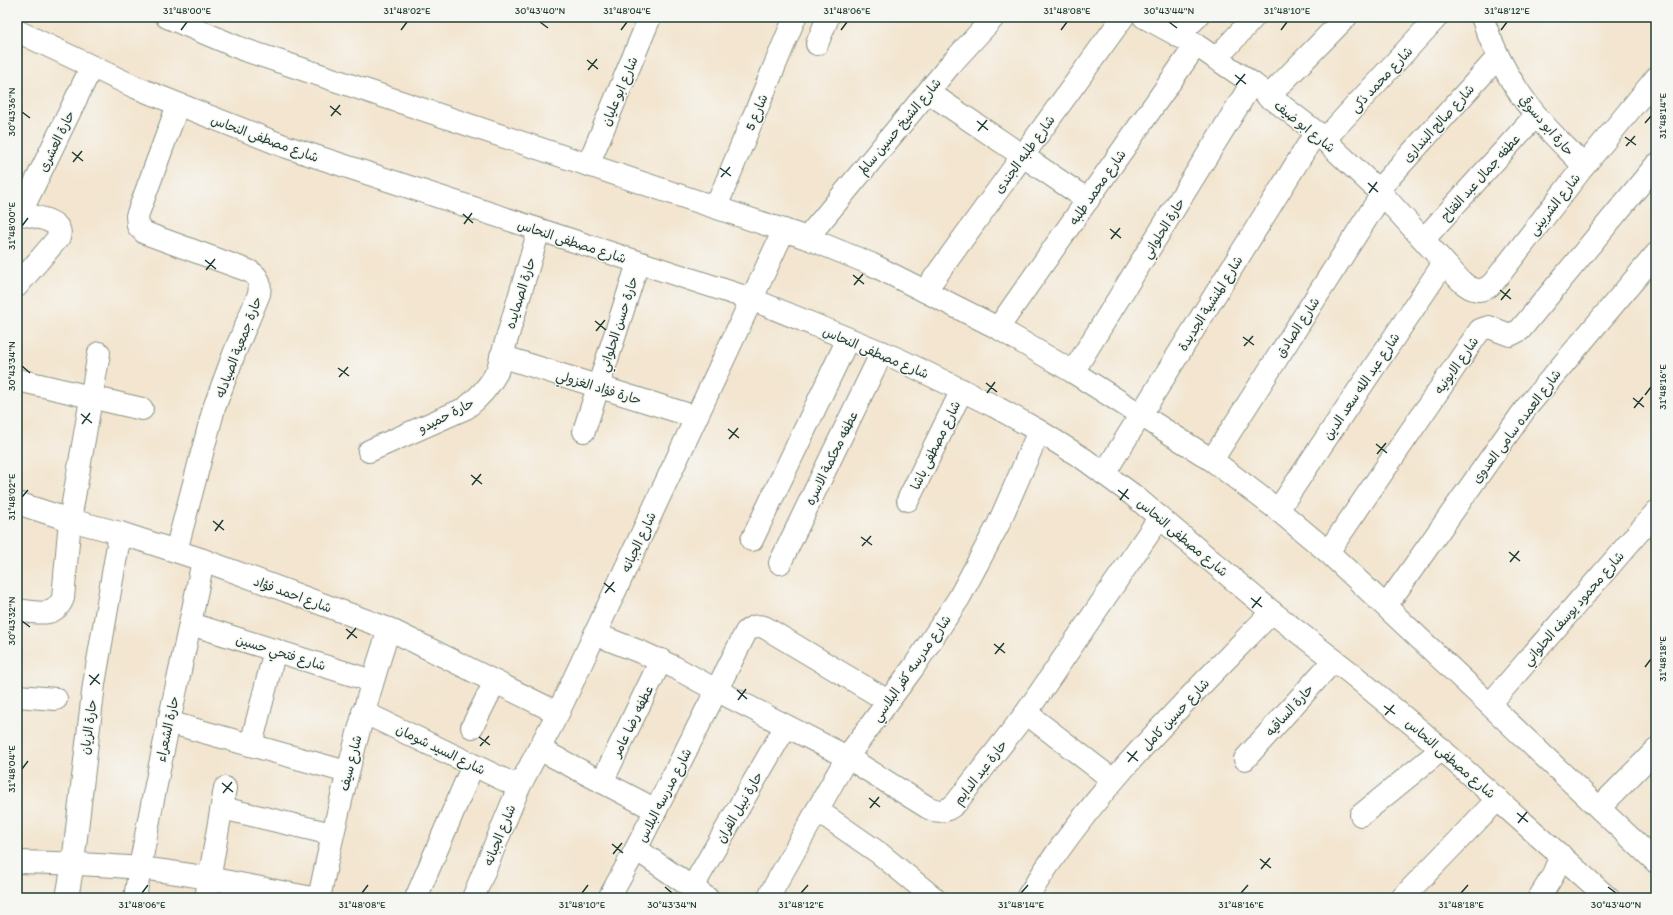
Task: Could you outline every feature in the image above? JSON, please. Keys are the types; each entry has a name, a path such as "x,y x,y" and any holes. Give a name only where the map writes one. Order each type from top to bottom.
{"street":[{"path":"166,17 249,51 807,238 871,264 998,328 1073,372 1212,460 1278,510 1328,552 1386,606 1600,807 1656,862"},
{"name":"شارع ابو عليان","path":"588,165 650,17"},
{"name":"شارع 5","path":"716,207 795,17"},
{"path":"817,44 828,17"},
{"name":"شارع الشيخ حسين سالم","path":"807,238 928,92 973,39 994,17"},
{"name":"شارع طلبه الجندى","path":"925,291 1123,17"},
{"name":"شارع ابو ضيف","path":"1144,17 1216,59 1260,90 1320,136 1380,192 1424,239 1444,263"},
{"name":"شارع محمد طلبه","path":"998,328 1088,200 1187,41 1197,17"},
{"path":"1216,59 1254,17"},
{"name":"حارة الحلواني","path":"1073,372 1260,90 1346,17"},
{"name":"شارع محمد ذكى","path":"1320,136 1437,17"},
{"name":"حارة ابو دسوقي","path":"1482,17 1498,57 1524,100 1536,115 1584,166"},
{"name":"شارع مصطفى النحاس","path":"17,31 91,68 178,105 337,164 751,300 898,358 1039,431 1104,474 1160,517 1272,612 1334,660 1442,749 1562,855 1608,898"},
{"name":"شارع صالح البندارى","path":"1380,192 1498,57"},
{"name":"حارة العشرى","path":"19,213 91,68"},
{"name":"شارع الشربينى","path":"1444,263 1466,287 1481,291 1488,288 1584,166 1656,78"},
{"path":"928,92 1088,200"},
{"name":"حارة جمعية الصيادله","path":"176,551 214,408 234,354 260,294 261,287 255,274 249,271 145,233 138,226 137,216 178,105"},
{"name":"عطفه جمال عبد الفتاح","path":"1424,239 1536,115"},
{"name":"شارع المنشية الجديدة","path":"1104,474 1320,136"},
{"name":"شارع الابونيه","path":"1328,552 1480,330 1489,327 1510,335 1520,330 1656,165"},
{"name":"شارع الصادق","path":"1212,460 1380,192"},
{"path":"17,286 59,237 61,232 59,228 51,222 19,213"},
{"name":"حارة الصمايده","path":"501,356 539,230"},
{"name":"شارع الجبانه","path":"473,898 519,787 558,714 784,230"},
{"name":"شارع العمده سامى العدوى","path":"1386,606 1526,408 1656,254"},
{"name":"حارة حسن الحلواني","path":"584,431 638,263"},
{"name":"شارع عبد الله سعد الدين","path":"1278,510 1444,263"},
{"path":"752,540 848,339"},
{"name":"عطفه محكمة الاسره","path":"780,563 882,352"},
{"path":"17,610 51,612 57,609 61,604 64,592 70,520 99,353"},
{"name":"حارة فؤاد الغزولي","path":"501,356 696,417"},
{"name":"حارة حميدو","path":"369,451 466,408 479,398 489,386 497,372 501,356"},
{"path":"18,380 142,409"},
{"name":"شارع مصطفى باشا","path":"908,500 962,390"},
{"name":"شارع مدرسه كفر البلاسي","path":"768,898 847,757 917,662 959,598 998,525 1039,431"},
{"name":"شارع احمد فؤاد","path":"17,503 70,520 120,533 203,560 389,630 558,714"},
{"name":"شارع محمود يوسف الحلواني","path":"1490,704 1656,512"},
{"name":"حارة عبد الدايم","path":"595,634 661,660 847,757 927,807 933,810 946,810 956,803 1026,713 1160,517"},
{"name":"حارة الزيان","path":"67,898 73,863 94,684 120,533"},
{"name":"حارة الشعراء","path":"135,898 139,868 168,722 191,624 203,560"},
{"name":"شارع حسين كامل","path":"1027,898 1043,871 1113,780 1272,612"},
{"name":"شارع فتحي حسين","path":"191,624 372,680"},
{"name":"شارع مدرسه البلاس","path":"609,898 636,849 746,632 755,626 764,627 888,701"},
{"name":"شارع سيف","path":"319,898 347,772 372,680 389,630"},
{"path":"251,744 275,650"},
{"name":"عطفه رضا عامر","path":"602,782 661,660"},
{"name":"حارة الساقيه","path":"1245,759 1334,660"},
{"path":"472,727 495,682"},
{"path":"17,696 56,699"},
{"name":"شارع السيد شومان","path":"363,712 519,787"},
{"path":"1026,713 1113,780"},
{"path":"168,722 347,772"},
{"name":"حارة نبيل الفران","path":"699,893 786,726"},
{"path":"1361,815 1442,749"},
{"path":"539,750 656,810"},
{"path":"1600,807 1656,750"},
{"path":"416,898 473,765"},
{"path":"208,888 223,798 332,834"},
{"path":"1402,898 1498,799"},
{"path":"817,810 879,853 934,898"},
{"path":"636,849 699,893"},
{"path":"1539,898 1552,877 1562,855"},
{"path":"17,862 73,863 139,868 208,888 312,898"}]}
